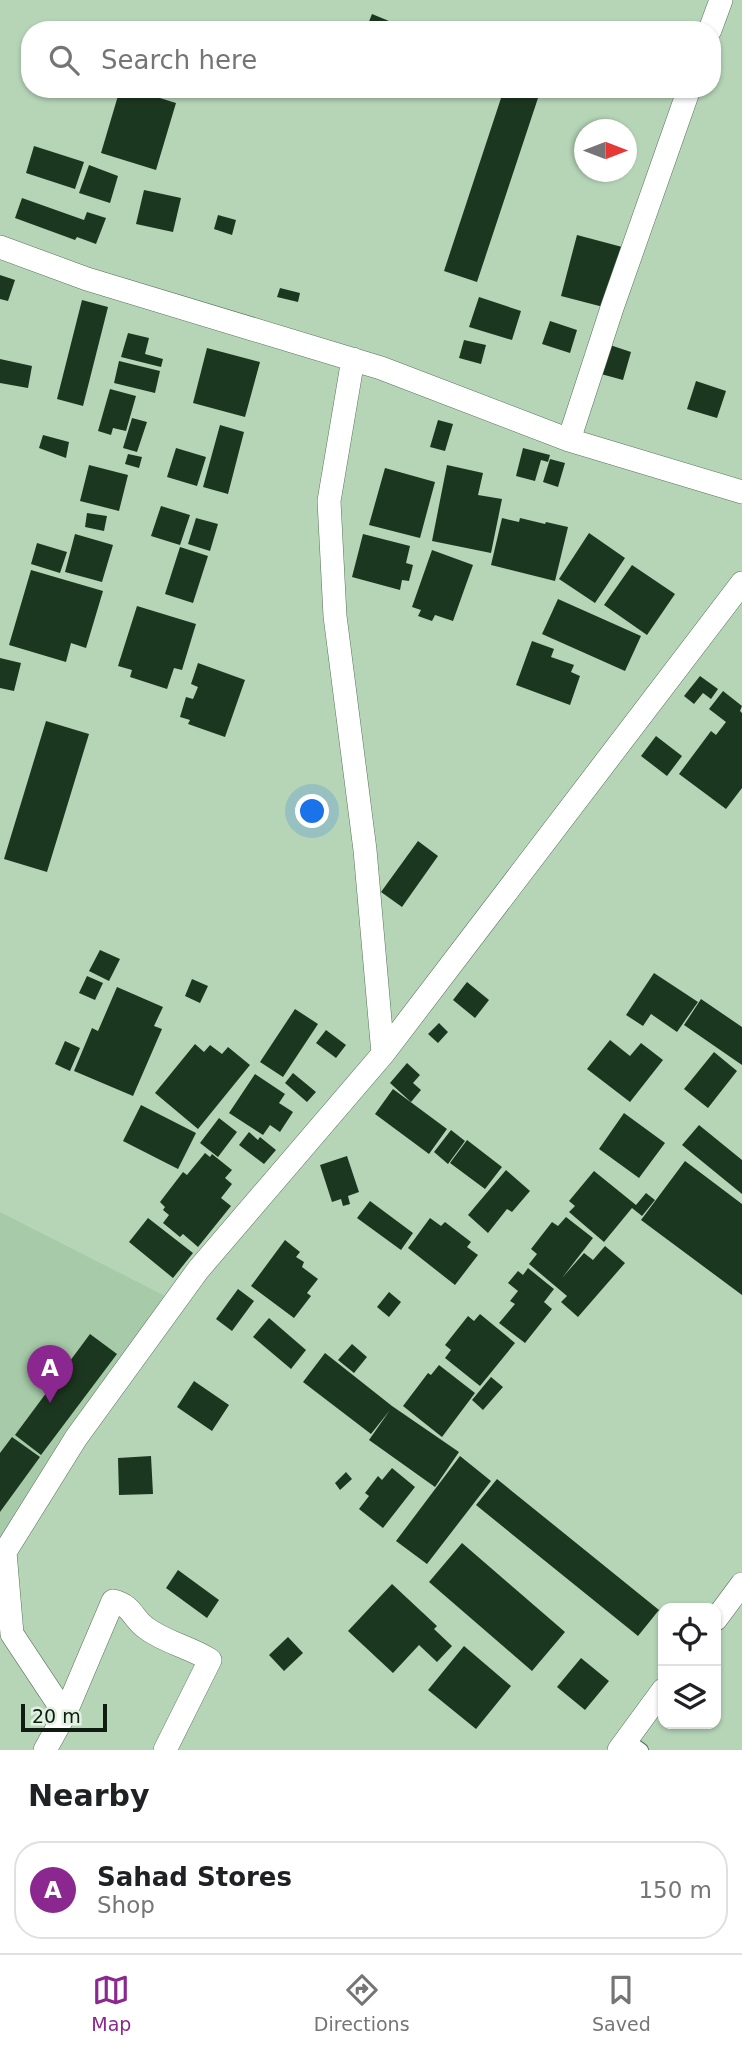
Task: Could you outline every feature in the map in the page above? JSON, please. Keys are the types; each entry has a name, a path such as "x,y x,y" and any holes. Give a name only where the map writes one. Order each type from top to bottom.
{"street":[{"path":"713,21 720,0"},
{"path":"569,440 686,98"},
{"path":"0,247 87,279 381,368 569,440 742,492"},
{"path":"353,359 329,501 335,616 365,850 383,1054"},
{"path":"65,1714 12,1634 5,1552 76,1438 198,1270 383,1054 742,583"},
{"path":"721,1612 742,1584"},
{"path":"45,1750 65,1714 113,1601 126,1604 144,1627 177,1646 193,1649 210,1660 165,1750"},
{"path":"630,1746 658,1698"}],"shaded area":[{"path":"0,1212 175,1301 0,1542"}],"building":[{"path":"372,14 389,21 369,21"},
{"path":"117,98 160,98 176,103 156,170 101,153"},
{"path":"501,98 538,98 477,282 444,271"},
{"path":"34,146 84,162 75,189 26,173"},
{"path":"89,165 118,176 110,203 79,193"},
{"path":"144,190 181,198 173,232 136,224"},
{"path":"22,198 84,220 87,212 106,218 96,244 77,237 75,240 15,218"},
{"path":"218,215 236,220 232,235 214,229"},
{"path":"577,235 626,248 611,309 561,296"},
{"path":"0,275 15,280 8,301 0,299"},
{"path":"280,288 300,293 298,302 277,297"},
{"path":"479,297 521,311 512,340 469,327"},
{"path":"82,300 108,307 83,406 57,399"},
{"path":"550,321 577,330 570,353 542,344"},
{"path":"128,333 149,338 145,354 163,359 161,367 121,357"},
{"path":"464,340 486,345 481,364 459,358"},
{"path":"610,345 631,352 623,380 601,374"},
{"path":"207,348 260,362 245,417 193,403"},
{"path":"0,359 32,366 28,388 0,383"},
{"path":"119,361 160,371 155,393 114,383"},
{"path":"696,381 726,391 717,418 687,409"},
{"path":"110,389 136,396 126,431 113,428 111,435 98,431"},
{"path":"132,418 147,422 137,452 123,448"},
{"path":"438,420 453,424 445,451 430,447"},
{"path":"220,425 244,432 228,494 203,487"},
{"path":"43,435 69,442 66,458 39,448"},
{"path":"176,448 206,457 197,486 167,477"},
{"path":"523,448 550,455 548,462 541,460 535,481 516,476"},
{"path":"128,454 142,457 139,468 125,464"},
{"path":"550,459 565,463 558,487 543,482"},
{"path":"89,465 128,475 119,511 80,501"},
{"path":"447,465 483,473 478,495 502,499 491,553 432,541"},
{"path":"385,468 435,482 420,538 369,525"},
{"path":"161,506 190,515 180,545 151,536"},
{"path":"87,513 107,516 104,531 85,527"},
{"path":"196,518 218,524 210,551 188,544"},
{"path":"502,518 519,522 520,518 568,527 555,581 491,565"},
{"path":"589,533 625,558 595,603 559,579"},
{"path":"75,534 113,545 102,582 65,572"},
{"path":"363,534 410,546 406,563 413,565 409,581 402,580 400,590 352,577"},
{"path":"37,543 67,552 60,573 31,564"},
{"path":"180,547 208,556 193,603 165,594"},
{"path":"432,550 473,565 453,621 435,615 432,621 418,616 421,610 412,607"},
{"path":"632,565 675,594 647,635 604,605"},
{"path":"31,570 103,591 86,648 71,643 66,662 9,645"},
{"path":"558,599 641,636 625,671 542,634"},
{"path":"137,606 196,624 182,670 174,668 167,689 130,677 132,670 118,666"},
{"path":"532,641 554,649 551,657 574,665 571,672 580,676 570,705 516,685"},
{"path":"0,658 21,663 14,691 0,688"},
{"path":"198,663 245,680 225,737 188,724 190,720 180,717 186,697 193,699 198,687 191,684"},
{"path":"700,676 718,689 711,699 703,693 694,704 684,696"},
{"path":"723,691 742,706 742,788 726,809 679,774 711,731 716,735 726,722 709,709"},
{"path":"46,721 89,734 47,872 4,859"},
{"path":"656,736 682,756 667,776 641,756"},
{"path":"418,841 438,856 402,907 381,892"},
{"path":"100,950 120,959 109,981 89,971"},
{"path":"654,973 698,1002 677,1032 651,1014 643,1026 626,1015"},
{"path":"87,976 103,983 95,1000 79,993"},
{"path":"192,979 208,986 200,1003 185,996"},
{"path":"467,982 489,1000 475,1018 453,1000"},
{"path":"117,987 163,1007 154,1026 162,1029 133,1096 74,1071 92,1028 98,1031"},
{"path":"701,999 742,1027 742,1065 684,1025"},
{"path":"295,1009 318,1024 283,1077 260,1062"},
{"path":"439,1023 448,1032 438,1043 428,1034"},
{"path":"326,1030 346,1045 336,1058 316,1043"},
{"path":"610,1040 630,1056 641,1043 663,1060 630,1102 587,1069"},
{"path":"65,1041 80,1048 70,1071 55,1064"},
{"path":"195,1044 204,1052 210,1045 222,1054 228,1047 250,1065 198,1129 155,1093"},
{"path":"714,1052 737,1071 708,1108 684,1089"},
{"path":"407,1063 420,1075 413,1083 421,1090 411,1102 390,1083"},
{"path":"293,1073 316,1092 307,1102 285,1083"},
{"path":"255,1074 285,1094 279,1103 293,1112 280,1132 270,1125 263,1135 229,1113"},
{"path":"393,1089 447,1129 429,1154 375,1114"},
{"path":"141,1105 196,1133 178,1169 123,1141"},
{"path":"624,1113 665,1143 639,1178 599,1149"},
{"path":"219,1118 237,1132 218,1157 200,1143"},
{"path":"699,1125 742,1160 742,1194 682,1145"},
{"path":"451,1130 465,1141 448,1164 434,1152"},
{"path":"249,1132 276,1150 264,1164 239,1145"},
{"path":"467,1140 502,1167 485,1189 450,1163"},
{"path":"205,1153 210,1157 212,1154 232,1170 225,1178 232,1184 221,1198 231,1206 198,1247 183,1234 180,1237 163,1223 169,1215 160,1202 183,1172 187,1175"},
{"path":"347,1156 359,1192 348,1196 350,1204 343,1206 341,1199 332,1202 320,1165"},
{"path":"685,1161 742,1204 742,1295 641,1220"},
{"path":"506,1170 530,1191 512,1212 507,1209 488,1233 468,1215"},
{"path":"594,1171 636,1205 646,1193 655,1200 642,1216 632,1208 604,1242 569,1212 575,1206 569,1201"},
{"path":"370,1201 413,1233 401,1250 357,1218"},
{"path":"566,1217 593,1238 562,1278 584,1253 593,1260 605,1246 625,1263 578,1317 561,1302 567,1296 529,1264 537,1254 531,1249 552,1222 558,1226"},
{"path":"148,1218 193,1253 173,1278 129,1242"},
{"path":"430,1218 441,1226 445,1222 471,1242 467,1247 478,1255 455,1285 408,1248"},
{"path":"285,1240 300,1252 296,1257 304,1262 302,1267 318,1279 307,1293 311,1296 294,1318 251,1286"},
{"path":"528,1268 554,1289 544,1302 552,1309 525,1343 499,1323 515,1304 510,1301 518,1291 508,1283 518,1271 523,1275"},
{"path":"238,1289 254,1301 232,1331 216,1319"},
{"path":"389,1292 401,1302 389,1317 377,1307"},
{"path":"480,1314 515,1343 480,1386 445,1358 451,1350 445,1345 468,1316 474,1321"},
{"path":"269,1318 306,1350 291,1369 253,1337"},
{"path":"90,1334 117,1354 41,1455 15,1435"},
{"path":"352,1344 367,1357 354,1373 338,1360"},
{"path":"325,1353 392,1406 459,1452 435,1487 369,1440 390,1410 371,1434 303,1382"},
{"path":"439,1365 475,1393 442,1437 403,1406 428,1373 431,1375"},
{"path":"491,1377 503,1387 483,1410 472,1400"},
{"path":"194,1381 229,1405 212,1431 177,1407"},
{"path":"12,1437 40,1457 0,1512 0,1453"},
{"path":"151,1456 153,1494 119,1495 118,1458"},
{"path":"460,1456 491,1481 427,1564 396,1541"},
{"path":"392,1468 415,1487 383,1528 359,1509 369,1496 365,1493 378,1476 382,1480"},
{"path":"346,1472 352,1479 340,1490 335,1483"},
{"path":"497,1479 658,1611 638,1636 476,1505"},
{"path":"462,1543 565,1632 532,1671 429,1582"},
{"path":"178,1570 219,1600 207,1618 166,1588"},
{"path":"392,1584 437,1626 434,1629 452,1646 437,1662 419,1645 393,1673 348,1631"},
{"path":"288,1637 303,1653 284,1671 269,1655"},
{"path":"464,1646 511,1686 476,1729 428,1690"},
{"path":"581,1658 609,1681 585,1710 557,1687"}],"place":[{"name":"Sahad Stores","path":"50,1403"}]}
